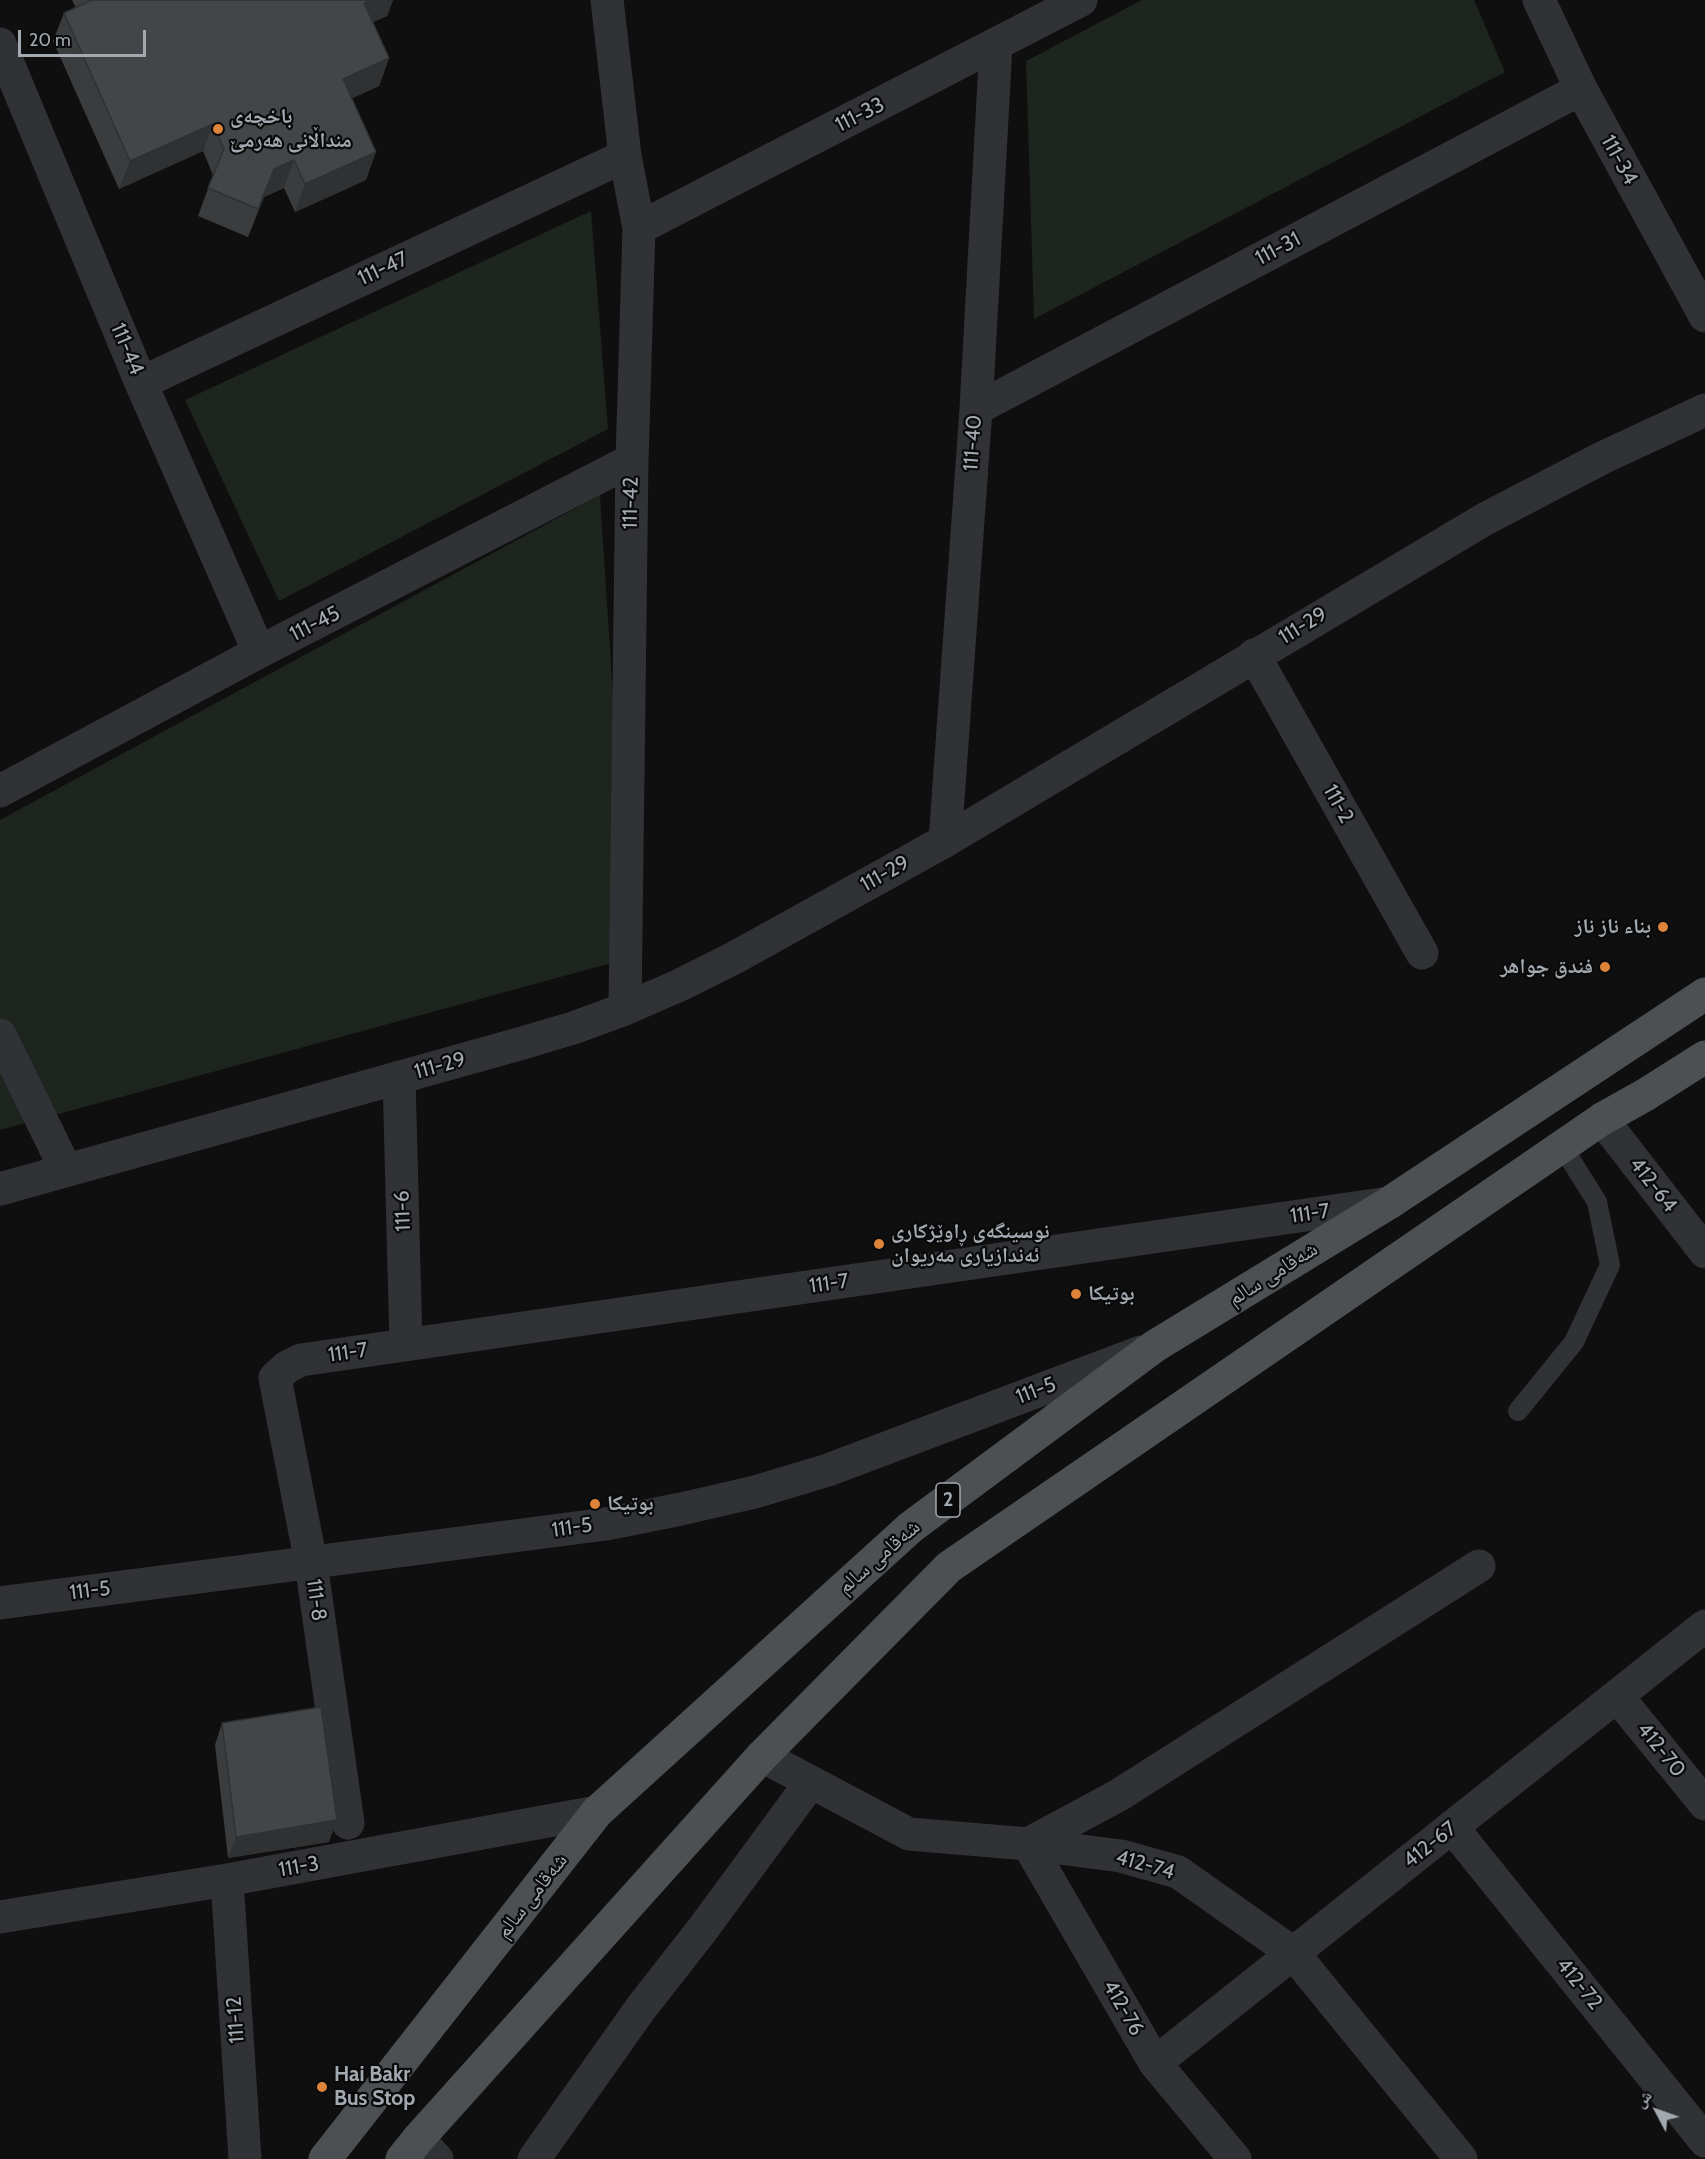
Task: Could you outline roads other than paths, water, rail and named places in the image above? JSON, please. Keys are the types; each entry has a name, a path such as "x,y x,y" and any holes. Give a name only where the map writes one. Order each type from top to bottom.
{"main road":[{"name":"شەقامی سالم","path":"325,2159 597,1812 911,1527 1155,1346 1389,1203 1705,994"},
{"path":"419,2152 762,1756 949,1567 1602,1119 1705,1058"}],"street":[{"name":"111-42","path":"607,0 625,156 639,228 632,460 625,1009"},
{"name":"111-33","path":"639,228 1081,0"},
{"name":"111-34","path":"1539,0 1581,89 1705,316"},
{"name":"111-44","path":"0,44 141,382 259,652"},
{"name":"111-40","path":"945,841 976,409 996,45"},
{"name":"111-31","path":"976,409 1581,89"},
{"name":"111-47","path":"141,382 625,156"},
{"name":"111-29","path":"0,1189 573,1028 680,985 734,958 945,841 1485,519 1604,457 1705,410"},
{"name":"111-45","path":"1,788 632,460"},
{"name":"111-2","path":"1254,656 1422,953"},
{"path":"0,1035 66,1170"},
{"name":"111-6","path":"399,1077 406,1344"},
{"name":"412-64","path":"1602,1119 1705,1252"},
{"name":"111-7","path":"276,1378 287,1367 301,1360 1389,1203"},
{"name":"111-5","path":"0,1603 606,1524 681,1509 755,1492 828,1470 1155,1346"},
{"name":"111-8","path":"276,1378 311,1563 348,1823"},
{"path":"1028,1844 1119,1795 1479,1566"},
{"name":"412-67","path":"1155,2062 1705,1626"},
{"name":"412-70","path":"1617,1696 1705,1804"},
{"name":"412-74","path":"762,1756 909,1834 1028,1844 1121,1856 1178,1872 1293,1953 1461,2159"},
{"path":"534,2159 641,2008 702,1930 811,1782"},
{"name":"111-3","path":"0,1917 227,1880 597,1812"},
{"name":"412-72","path":"1452,1827 1705,2141"},
{"name":"412-76","path":"1028,1844 1155,2062 1235,2159"},
{"name":"111-12","path":"227,1880 245,2159"}],"lane":[{"path":"1518,1411 1574,1342 1610,1264 1597,1202 1562,1146"}],"place":[{"name":"باخچەی منداڵانی هەرمێ","path":"218,129"},
{"name":"بناء ناز ناز","path":"1663,927"},
{"name":"فندق جواھر","path":"1605,967"},
{"name":"نوسینگەی ڕاوێژکاری ئەندازیاری مەریوان","path":"879,1244"},
{"name":"بوتیکا","path":"1076,1294"},
{"name":"بوتيكا","path":"595,1504"},
{"name":"Hai Bakr Bus Stop","path":"322,2087"}]}
